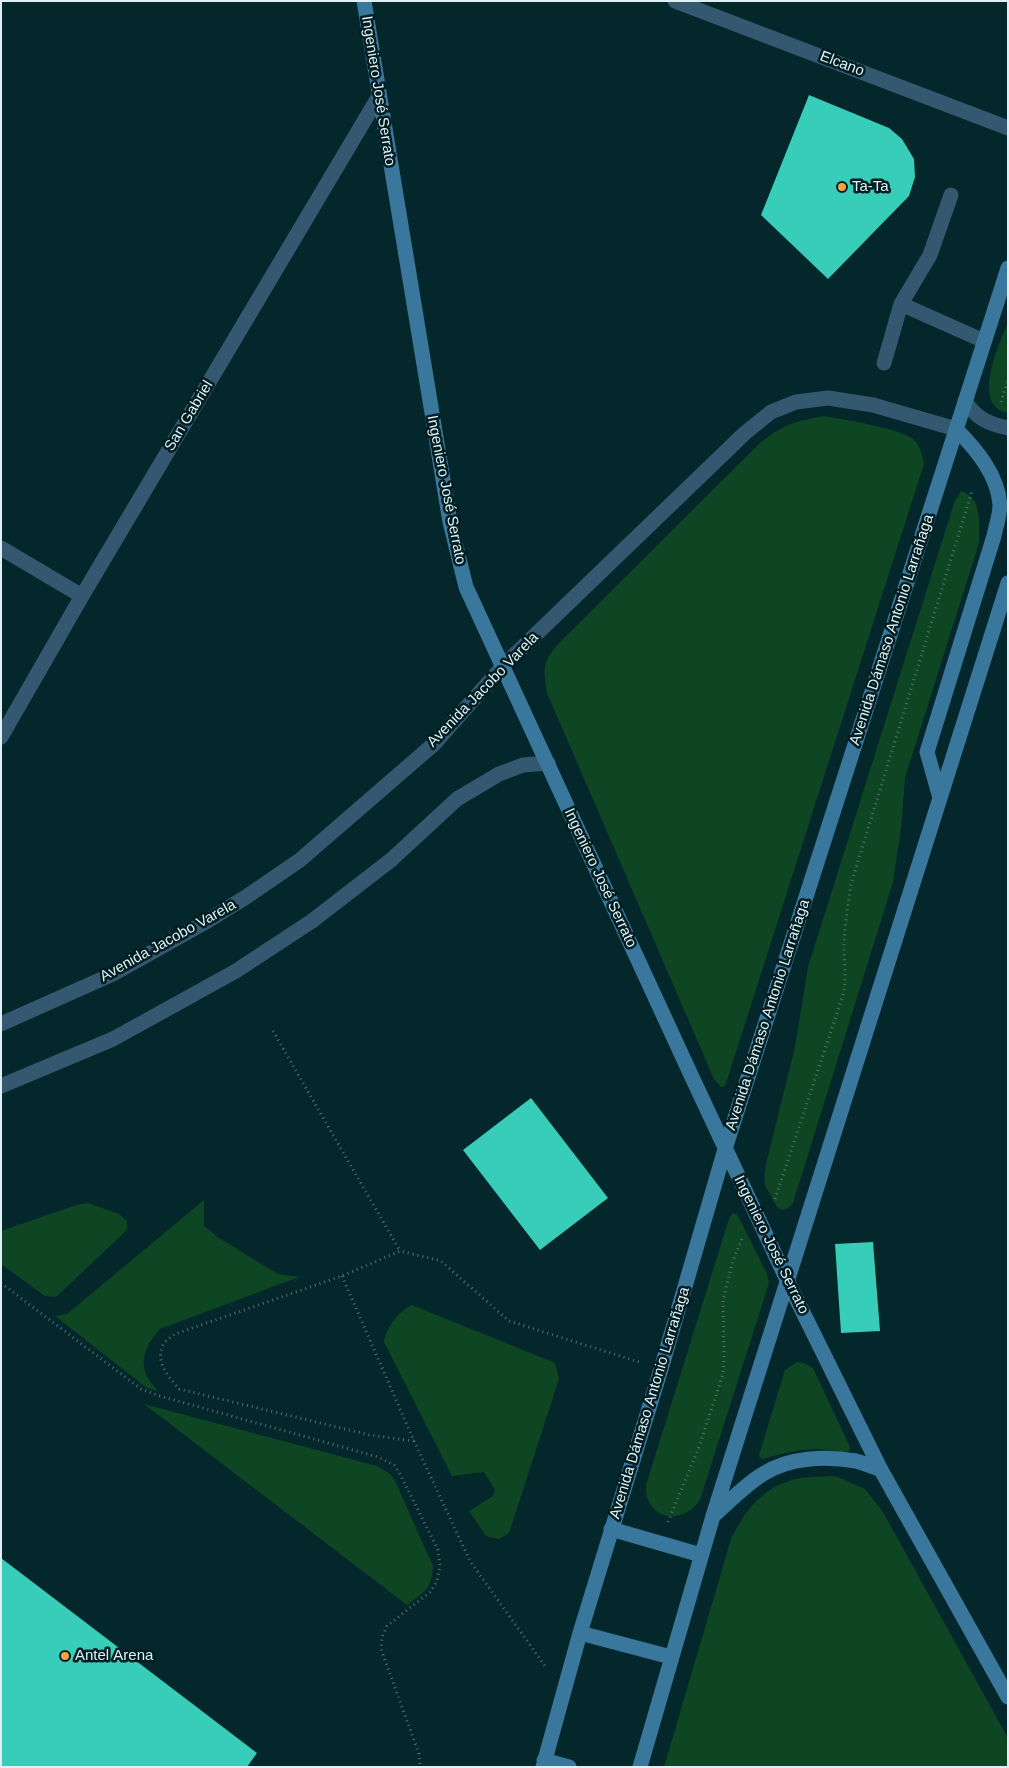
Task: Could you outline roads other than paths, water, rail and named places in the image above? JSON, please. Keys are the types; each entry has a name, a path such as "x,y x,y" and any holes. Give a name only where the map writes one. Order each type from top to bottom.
{"street":[{"name":"Ingeniero José Serrato","path":"364,1 450,522 466,587 725,1150 787,1280 881,1470 1008,1698"},
{"name":"Elcano","path":"675,1 1008,128"},
{"name":"San Gabriel","path":"1,737 82,596 379,96"},
{"path":"884,363 901,304 930,255 951,195"},
{"name":"Avenida Dámaso Antonio Larrañaga","path":"544,1764 580,1633 661,1369 725,1150 1008,268"},
{"path":"901,304 984,341"},
{"name":"Avenida Jacobo Varela","path":"1,1024 113,974 204,923 300,860 434,744 503,666 744,433 771,412 796,402 828,398 873,405 956,429"},
{"path":"965,401 972,412 1000,427"},
{"path":"940,798 927,752 994,536 1000,505 995,483 982,458 956,429"},
{"path":"1,548 82,596"},
{"path":"640,1767 713,1516 1008,582"},
{"path":"1,1086 113,1039 236,971 320,915 391,860 457,799 499,774 523,765 548,763"},
{"path":"713,1516 763,1474 779,1466 799,1460 857,1461 881,1470"},
{"path":"611,1529 701,1555"},
{"path":"580,1633 671,1657"},
{"path":"544,1764 569,1767"}],"place":[{"name":"Ta-Ta","path":"842,187"},
{"name":"Antel Arena","path":"65,1656"}]}
